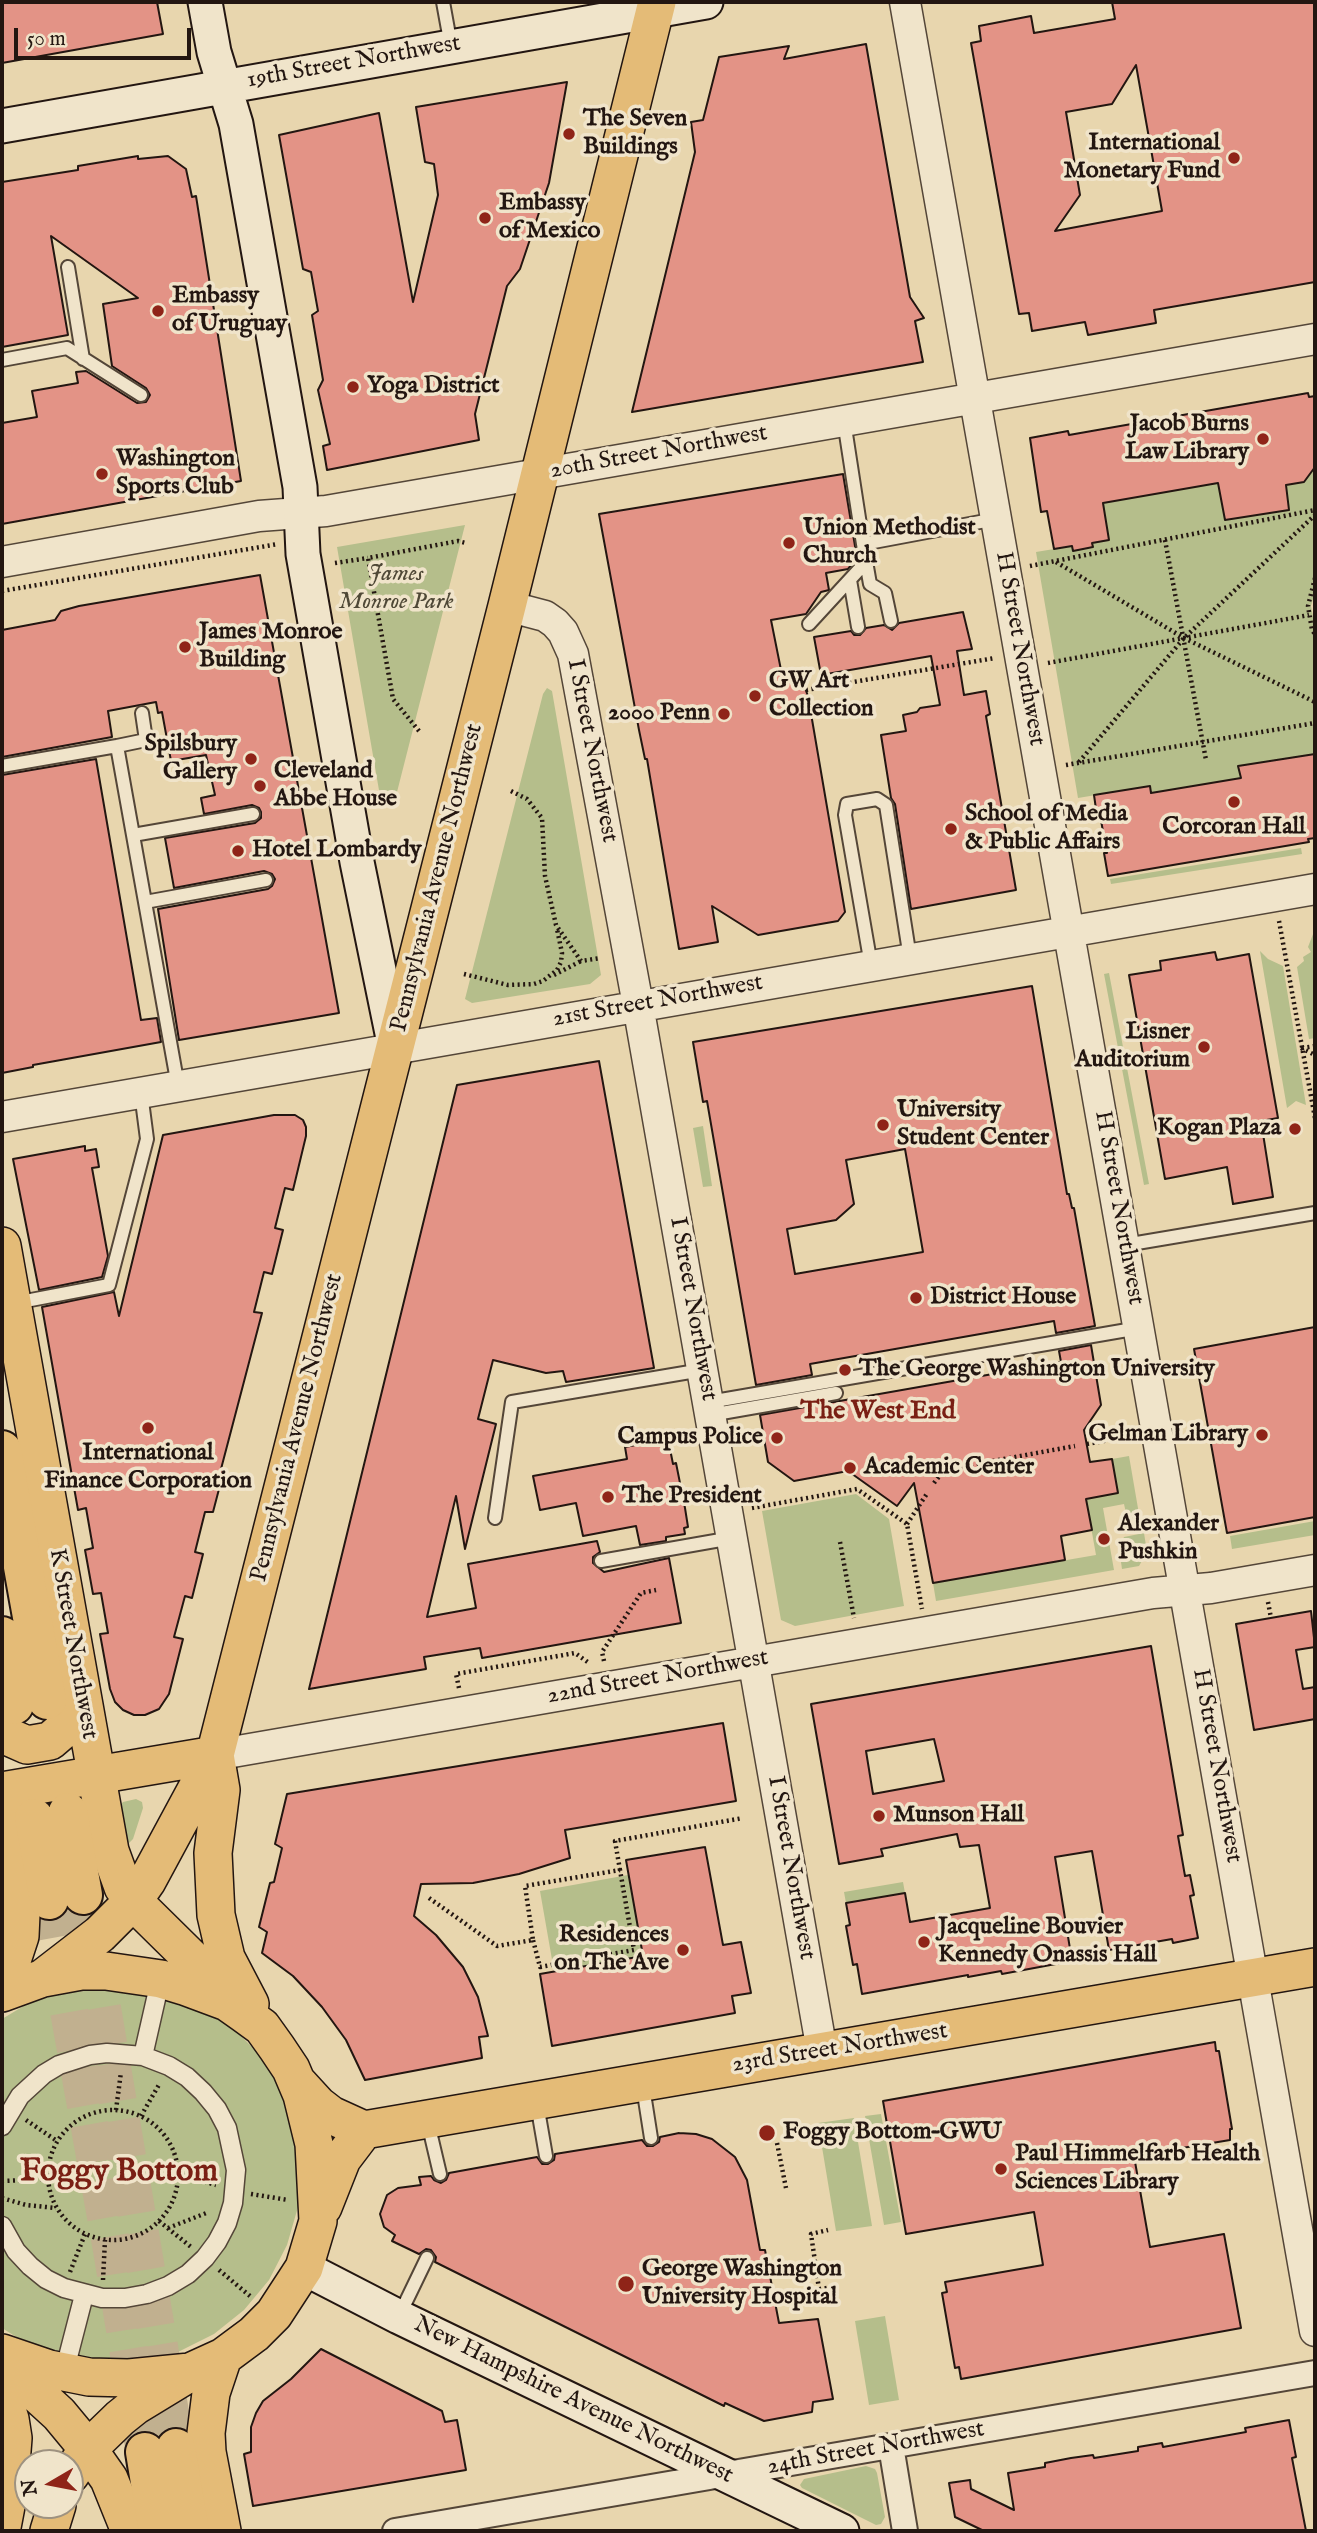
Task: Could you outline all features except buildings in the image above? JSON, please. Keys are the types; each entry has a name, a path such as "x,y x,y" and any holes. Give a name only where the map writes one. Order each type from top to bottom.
{"highway":[{"name":"K Street Northwest","path":"2,1450 36,1710"},
{"name":"K Street Northwest","path":"2,1636 36,1710"},
{"path":"35,1812 66,1898"},
{"path":"158,2531 160,2450 190,2531"}],"main road":[{"path":"205,2 214,52 236,124 251,205 300,487 305,568 357,862 394,1048"},
{"name":"19th Street Northwest","path":"2,125 451,47 655,5 706,2"},
{"name":"Pennsylvania Avenue Northwest","path":"43,1978 100,1934 133,1901 215,1755 507,606 655,5"},
{"name":"K Street Northwest","path":"2,1246 11,1303 36,1710 95,1775 110,1851 123,1887 133,1901 200,1966 227,2002"},
{"name":"Pennsylvania Avenue Northwest","path":"215,1755 221,1790 213,1865 216,1915 226,1958 262,2027"},
{"name":"22nd Street Northwest","path":"2,1791 215,1755"},
{"path":"2,1992 20,1936 35,1812"},
{"name":"23rd Street Northwest","path":"364,2130 1315,1967"},
{"path":"2,1992 43,1978 81,1971 133,1974 184,1986 227,2002 262,2027 291,2069 302,2095 313,2144 318,2221"},
{"path":"84,2457 135,2406 191,2372 223,2357 267,2321 298,2279 342,2159 364,2130 331,2115 296,2081"},
{"name":"New Hampshire Avenue Northwest","path":"298,2279 399,2317 842,2531"},
{"path":"2,2353 49,2369 89,2377 129,2378 191,2372"},
{"path":"222,2531 206,2433 211,2393 223,2357"},
{"path":"2,2362 58,2414 73,2449"},
{"path":"2,2395 13,2438 9,2490 2,2527"},
{"path":"84,2465 109,2479 130,2531"}],"street":[{"name":"H Street Northwest","path":"905,2 996,519 1033,659 1070,931 1315,2331"},
{"name":"20th Street Northwest","path":"2,562 259,516 326,511 1315,339"},
{"name":"I Street Northwest","path":"507,606 545,617 555,623 573,654 638,1005 822,2051"},
{"name":"21st Street Northwest","path":"2,1117 1315,889"},
{"name":"22nd Street Northwest","path":"215,1755 1153,1593 1212,1588 1315,1570"},
{"path":"143,2056 158,1990"},
{"path":"2,2126 20,2096 44,2074 59,2065 82,2057 107,2053 143,2056 169,2066 187,2077 203,2092 227,2128 236,2170 233,2203 217,2242 188,2274 169,2286 147,2294 102,2298 64,2288 46,2279 30,2266 16,2251 2,2226"},
{"path":"68,2357 84,2295"},
{"name":"24th Street Northwest","path":"395,2531 431,2528 726,2474 1315,2373"},
{"path":"891,2446 905,2531"}],"lane":[{"path":"443,2 451,47"},
{"path":"68,267 83,359"},
{"path":"2,360 67,348 141,396"},
{"path":"844,421 870,584 885,593 891,621"},
{"path":"863,544 996,519"},
{"path":"809,624 866,562"},
{"path":"850,580 858,627"},
{"path":"2,766 146,740 142,713"},
{"path":"117,746 178,1086"},
{"path":"871,965 845,815 847,804 877,799 886,805 911,958"},
{"path":"133,835 253,814"},
{"path":"145,902 265,880"},
{"path":"11,1303 109,1285 147,1139 141,1092"},
{"path":"1125,1245 1315,1213"},
{"path":"709,1409 1140,1328"},
{"path":"495,1518 512,1402 702,1370"},
{"path":"709,1409 836,1393"},
{"path":"601,1561 730,1525"},
{"path":"642,2082 651,2138"},
{"path":"536,2100 546,2156"},
{"path":"427,2119 440,2174"},
{"path":"399,2317 427,2258"}],"path":[{"path":"1030,566 1315,510"},
{"path":"1079,762 1184,638 1315,515"},
{"path":"1165,540 1206,760"},
{"path":"335,563 458,541 467,543"},
{"path":"2,592 246,549"},
{"path":"368,558 393,699 419,732"},
{"path":"1055,562 1184,638 1315,702"},
{"path":"1315,578 1308,606 1315,634"},
{"path":"806,690 1184,638 1310,615"},
{"path":"1066,765 1315,723"},
{"path":"511,792 527,799 542,818 545,876 562,953 561,962 551,977"},
{"path":"1275,896 1315,1118"},
{"path":"556,925 581,961"},
{"path":"464,974 491,982 521,986 551,977 581,961 601,958"},
{"path":"1301,1048 1315,1046"},
{"path":"1301,1048 1315,1055"},
{"path":"1087,1444 1158,1431"},
{"path":"934,1483 944,1470 1075,1446"},
{"path":"730,1525 858,1489 908,1524"},
{"path":"926,1632 908,1524 928,1492"},
{"path":"841,1542 859,1643"},
{"path":"604,1661 602,1652 641,1593 656,1590"},
{"path":"457,1674 575,1653 588,1663 604,1661 636,1683"},
{"path":"620,1870 525,1886 540,1967 634,1950 615,1841 743,1818"},
{"path":"429,1898 497,1946 533,1940"},
{"path":"116,2109 123,2053"},
{"path":"141,2116 169,2066"},
{"path":"116,2109 141,2116 154,2124 172,2146 178,2174 176,2191 169,2208 147,2231 134,2237 105,2240 85,2234 74,2227 57,2208 48,2179 50,2159 57,2141 68,2127 82,2117 99,2111 116,2109"},
{"path":"777,2143 786,2188"},
{"path":"2,2181 48,2179"},
{"path":"2,2198 26,2205 57,2208"},
{"path":"167,2228 233,2203"},
{"path":"819,2289 811,2234 828,2230"},
{"path":"64,2288 85,2234"},
{"path":"102,2298 105,2240"},
{"path":"809,2284 810,2291 838,2286"}],"green space":[{"path":"1315,467 1315,592 1311,606 1315,627 1315,754 1239,766 1241,778 1151,793 1150,786 1078,798 1036,552 1072,546 1073,551 1093,548 1092,543 1109,540 1103,503 1218,483 1225,520 1288,510 1286,485 1304,482"},
{"name":"James Monroe Park","path":"465,525 397,792 394,797 386,798 380,796 337,547"},
{"path":"547,688 552,691 601,975 590,984 472,1003 465,999 543,694"},
{"path":"1301,848 1302,854 1111,884 1110,879"},
{"path":"1315,929 1315,1038 1309,1039 1297,967 1304,961 1303,957 1311,952 1308,947"},
{"path":"1260,951 1268,959 1283,966 1306,1105 1296,1101 1287,1108"},
{"path":"1109,973 1149,1184 1144,1185 1104,974"},
{"path":"703,1126 712,1186 703,1187 693,1128"},
{"path":"1129,1456 1140,1520 1128,1522 1124,1504 1103,1508 1114,1570 936,1601 933,1583 1096,1555 1086,1499 1118,1493 1112,1459"},
{"path":"856,1494 889,1519 904,1606 795,1626 781,1620 762,1511"},
{"path":"1315,1521 1315,1535 1232,1549 1230,1536"},
{"path":"1144,1533 1147,1552 1139,1566 1122,1569 1119,1548 1124,1537"},
{"path":"136,1799 142,1802 143,1808 133,1839 128,1844 125,1843 119,1807 123,1802"},
{"path":"628,1875 643,1956 554,1971 540,1891"},
{"path":"903,1882 905,1893 846,1903 844,1892"},
{"path":"102,1984 203,2008 235,2030 254,2049 276,2080 296,2129 300,2194 298,2207 287,2245 269,2280 244,2310 214,2334 178,2352 141,2362 88,2363 26,2343 2,2328 2,2019 51,1994"},
{"path":"881,2114 901,2222 884,2225 865,2116"},
{"path":"854,2118 872,2226 836,2231 818,2123"},
{"path":"885,2316 899,2400 869,2405 855,2321"},
{"path":"866,2466 875,2469 877,2473 885,2517 881,2524 876,2525 800,2485 804,2479"}],"tunnel":[{"path":"83,1895 176,2448"},
{"path":"49,1900 145,2452"}],"place":[{"name":"The Seven Buildings","path":"569,134"},
{"name":"International Monetary Fund","path":"1234,158"},
{"name":"Embassy of Mexico","path":"485,218"},
{"name":"Embassy of Uruguay","path":"158,311"},
{"name":"Yoga District","path":"353,387"},
{"name":"Jacob Burns Law Library","path":"1263,439"},
{"name":"Washington Sports Club","path":"102,474"},
{"name":"Union Methodist Church","path":"789,543"},
{"name":"James Monroe Building","path":"185,647"},
{"name":"GW Art Collection","path":"755,696"},
{"name":"2000 Penn","path":"724,714"},
{"name":"Spilsbury Gallery","path":"251,759"},
{"name":"Cleveland Abbe House","path":"260,786"},
{"name":"Corcoran Hall","path":"1234,802"},
{"name":"School of Media & Public Affairs","path":"951,829"},
{"name":"Hotel Lombardy","path":"238,851"},
{"name":"Lisner Auditorium","path":"1204,1047"},
{"name":"University Student Center","path":"883,1125"},
{"name":"Kogan Plaza","path":"1295,1129"},
{"name":"District House","path":"916,1298"},
{"name":"The George Washington University","path":"845,1370"},
{"name":"International Finance Corporation","path":"148,1428"},
{"name":"Gelman Library","path":"1262,1435"},
{"name":"Campus Police","path":"777,1438"},
{"name":"Academic Center","path":"850,1468"},
{"name":"The President","path":"608,1497"},
{"name":"Alexander Pushkin","path":"1104,1539"},
{"name":"Munson Hall","path":"879,1816"},
{"name":"Jacqueline Bouvier Kennedy Onassis Hall","path":"924,1942"},
{"name":"Residences on The Ave","path":"683,1950"},
{"name":"Foggy Bottom–GWU","path":"767,2133"},
{"name":"Paul Himmelfarb Health Sciences Library","path":"1001,2169"},
{"name":"George Washington University Hospital","path":"626,2284"}],"district":[{"name":"The West End","path":"878,1413"},
{"name":"Foggy Bottom","path":"119,2173"}]}
